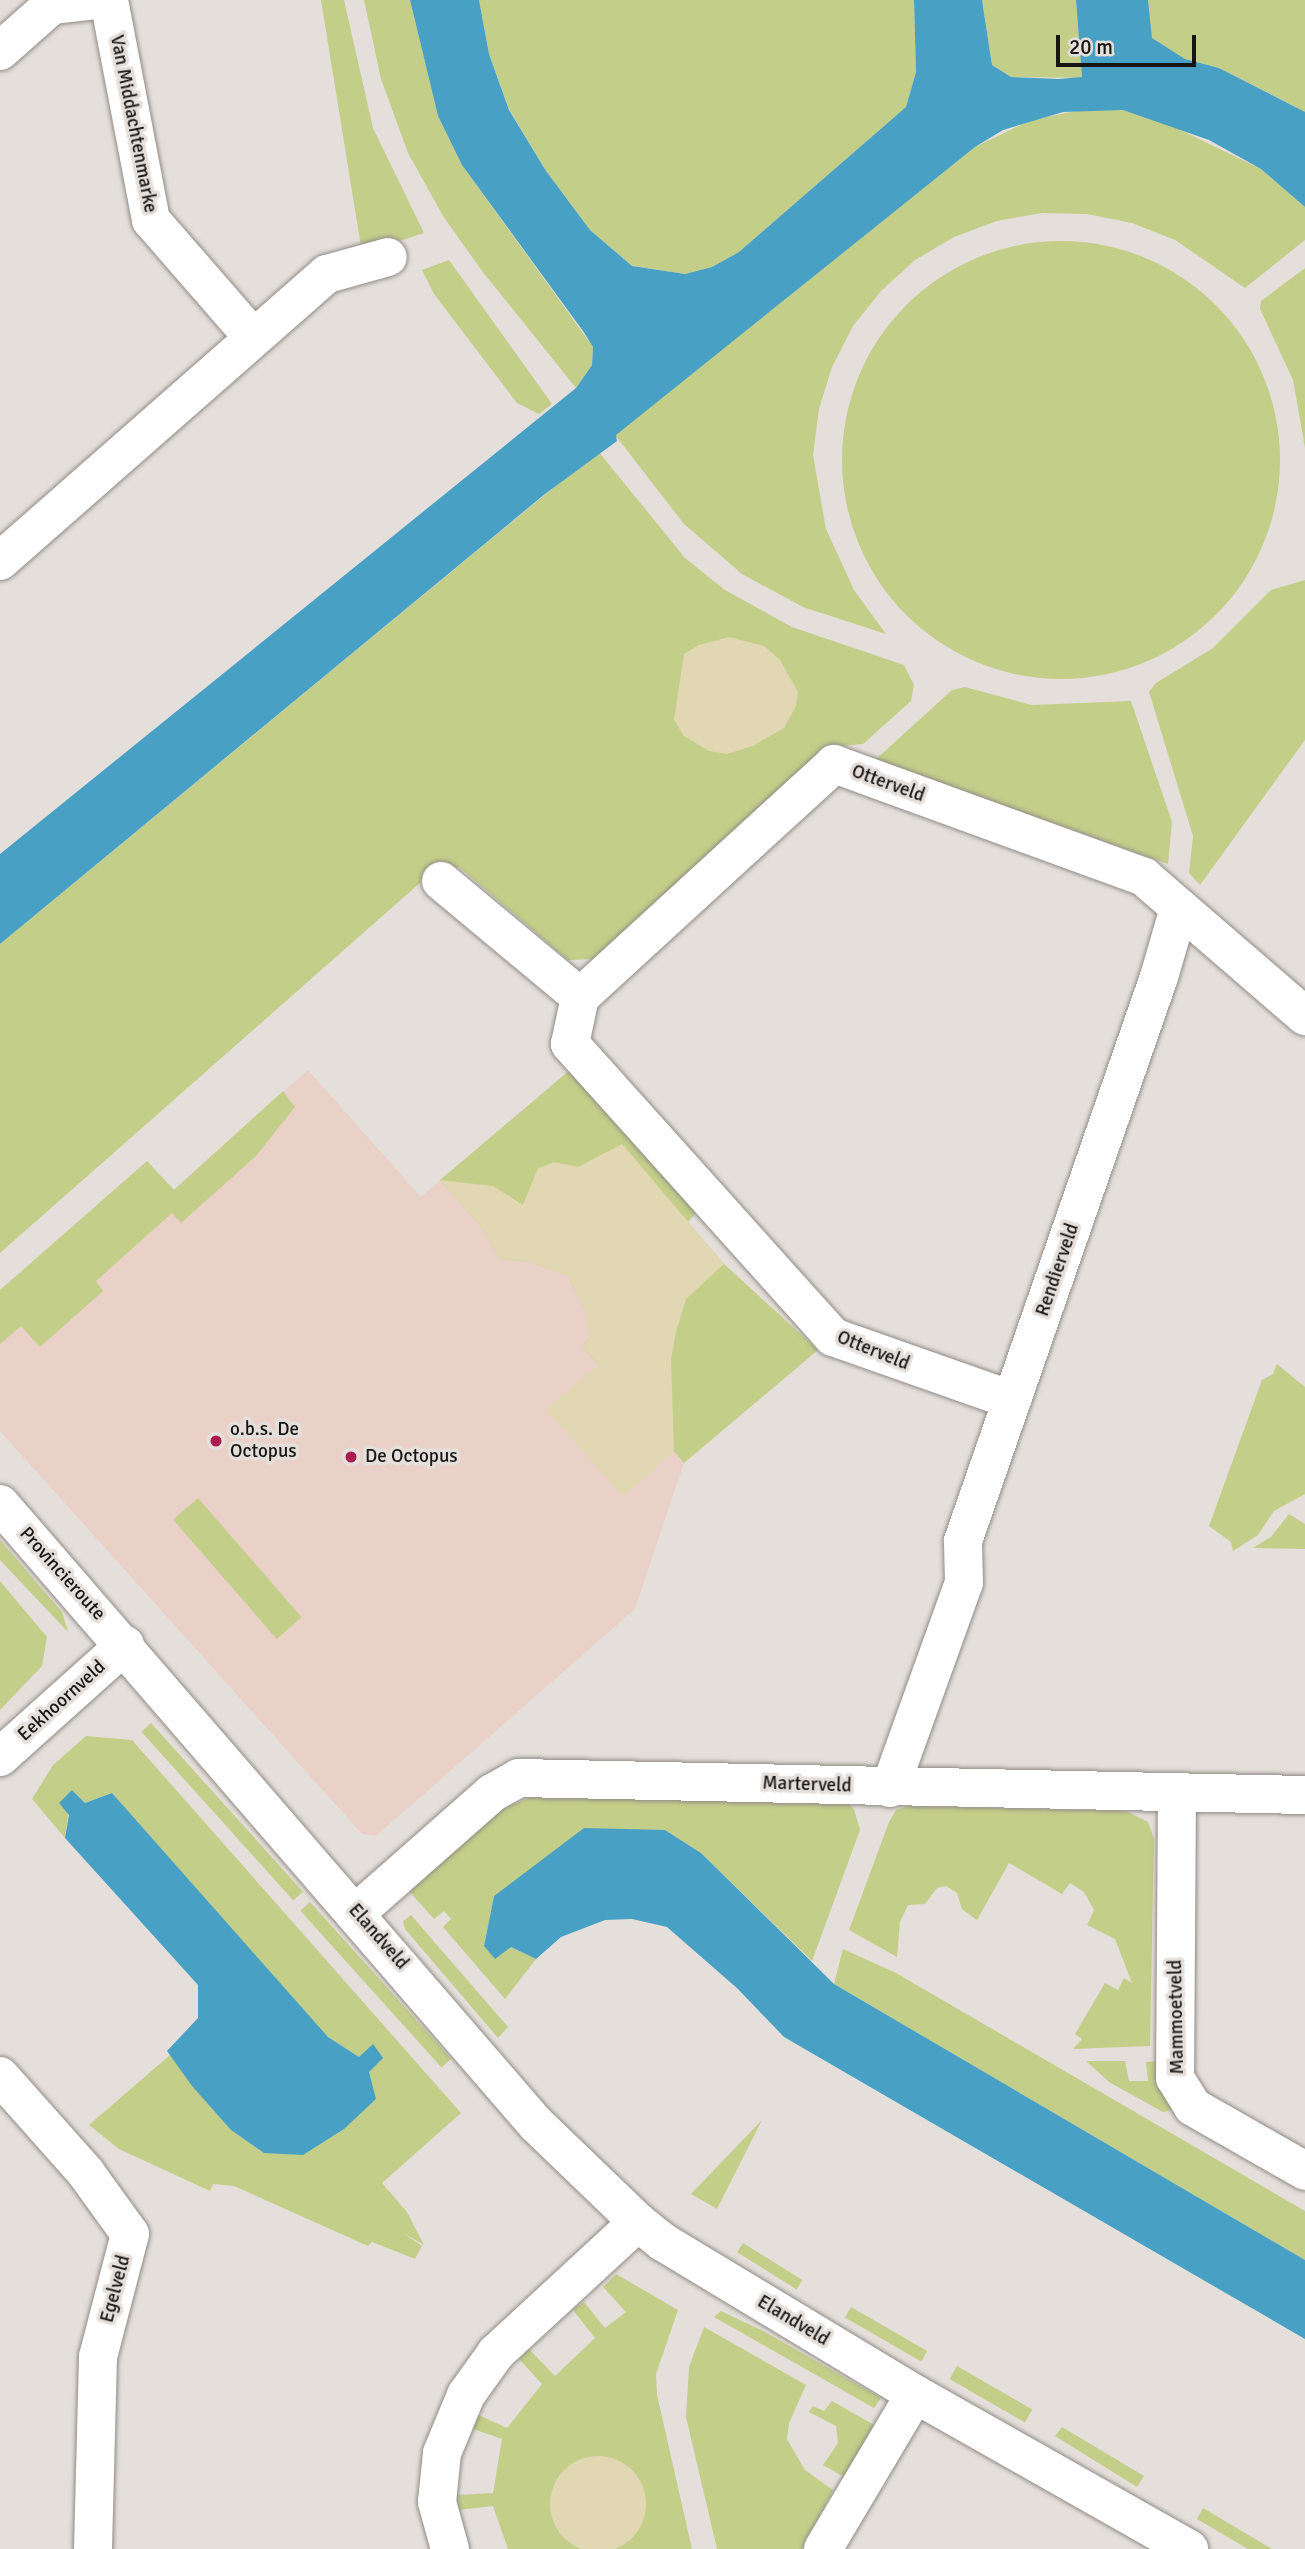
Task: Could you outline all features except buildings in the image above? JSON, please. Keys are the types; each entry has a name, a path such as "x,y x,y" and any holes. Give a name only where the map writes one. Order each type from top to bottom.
{"street":[{"path":"0,51 52,5 96,0"},
{"name":"Van Middachtenmarke","path":"108,0 151,220 252,336"},
{"path":"0,561 252,336 327,274 388,257"},
{"name":"Otterveld","path":"1012,1399 834,1337 570,1044 580,997 834,764 1144,877 1179,908"},
{"path":"441,881 580,997"},
{"path":"1179,908 1305,1016"},
{"name":"Rendierveld","path":"890,1788 964,1583 963,1541 1179,908"},
{"name":"Provincieroute","path":"0,1504 125,1645"},
{"name":"Eekhoornveld","path":"0,1757 125,1645"},
{"name":"Elandveld","path":"125,1645 357,1912 536,2124 638,2222 698,2263 915,2394 1189,2549"},
{"name":"Marterveld","path":"357,1912 492,1793 519,1778 1305,1796"},
{"name":"Mammoetveld","path":"1177,1794 1175,2078 1193,2107 1305,2171"},
{"name":"Egelveld","path":"0,2076 86,2173 130,2234 98,2357 93,2549"},
{"path":"450,2549 437,2502 442,2453 466,2395 496,2353 638,2222"},
{"path":"823,2549 915,2394"}],"shaded area":[{"name":"De Octopus","path":"308,1070 421,1197 440,1180 481,1227 500,1259 530,1262 568,1276 588,1315 589,1338 584,1347 684,1463 635,1609 376,1836 362,1834 0,1431 0,1344"}],"green space":[{"path":"321,0 344,0 373,128 424,233 362,253"},
{"path":"364,0 410,0 438,116 462,165 593,347 592,365 576,388 482,271 443,216 408,153 381,79"},
{"path":"479,0 914,0 916,72 906,107 739,252 712,267 685,274 632,266 590,230 546,171 509,109 489,54"},
{"path":"982,0 1076,0 1082,78 1011,77 992,65"},
{"path":"1148,0 1305,0 1305,156 1296,107 1219,68 1185,59 1151,38"},
{"path":"1086,109 1123,110 1164,122 1261,169 1305,207 1305,240 1245,288 1175,240 1132,223 1087,214 1042,213 997,221 954,237 915,260 881,291 853,326 832,367 819,409 813,455 826,529 854,590 886,634 803,607 742,574 684,524 615,435 975,147 1031,120"},
{"path":"1061,241 1104,245 1145,258 1183,278 1216,305 1243,338 1263,376 1276,417 1280,460 1276,503 1263,544 1243,582 1216,615 1183,642 1145,662 1104,675 1061,679 1018,675 977,662 939,642 906,615 879,582 859,544 846,503 842,460 846,417 859,376 879,338 906,305 939,278 977,258 1018,245"},
{"path":"449,260 552,404 539,414 517,403 434,294 422,270"},
{"path":"1305,268 1305,448 1293,380 1260,309 1261,301"},
{"path":"598,451 685,558 725,590 792,627 904,665 914,685 911,701 863,744 834,747 596,959 568,960 459,867 437,868 0,1253 0,944"},
{"path":"1305,580 1305,740 1200,885 1189,873 1193,836 1149,692 1156,683 1213,648 1271,590"},
{"path":"965,687 1032,705 1131,701 1172,822 1168,864 875,760 952,690"},
{"path":"571,1069 696,1213 688,1222 724,1264 818,1350 684,1463 583,1347 589,1338 588,1315 568,1276 530,1262 500,1259 481,1227 440,1180"},
{"path":"283,1091 295,1107 256,1156 181,1223 172,1213 96,1281 103,1291 40,1347 21,1326 0,1344 0,1290 147,1161 174,1190"},
{"path":"1277,1364 1305,1387 1305,1494 1274,1511 1258,1535 1233,1551 1231,1542 1209,1526 1262,1380 1273,1374"},
{"path":"198,1498 302,1617 277,1639 173,1520"},
{"path":"1289,1514 1305,1524 1305,1549 1253,1548 1271,1537"},
{"path":"0,1540 62,1612 68,1632 0,1560"},
{"path":"0,1581 47,1637 42,1666 0,1710"},
{"path":"151,1723 303,1892 293,1900 141,1732"},
{"path":"86,1736 132,1740 461,2113 382,2183 407,2212 424,2245 403,2233 422,2246 415,2259 372,2242 368,2246 234,2186 213,2184 210,2191 119,2149 89,2125 170,2055 231,2130 264,2153 359,2057 328,2037 282,1990 112,1793 85,1803 72,1790 65,1838 32,1799 53,1765"},
{"path":"532,1797 844,1800 854,1809 860,1830 812,1961 701,1853 665,1830 494,1896 484,1946 511,1947 536,1959 505,1999 443,1927 451,1919 444,1911 434,1919 406,1888 488,1814"},
{"path":"908,1806 1126,1811 1148,1822 1154,1839 1150,2046 1073,2049 1082,2039 1075,2034 1105,1983 1118,1990 1124,1978 1132,1983 1115,1939 1087,1925 1094,1910 1084,1892 1070,1883 1062,1894 1009,1863 977,1920 962,1909 957,1893 946,1886 937,1888 925,1904 908,1905 900,1922 897,1957 849,1930 889,1822 896,1810"},
{"path":"310,1902 451,2059 442,2068 300,1911"},
{"path":"411,1915 508,2027 498,2038 405,1929 403,1921"},
{"path":"843,1949 896,1973 1305,2211 1305,2260 834,1984"},
{"path":"1086,2061 1125,2061 1129,2081 1148,2081 1146,2062 1161,2061 1172,2110 1163,2112 1109,2082"},
{"path":"762,2120 717,2209 691,2194"},
{"path":"743,2243 802,2280 797,2289 737,2252"},
{"path":"616,2274 678,2310 656,2374 657,2395 692,2549 508,2549 493,2506 459,2510 457,2495 493,2493 502,2439 470,2428 474,2413 507,2428 542,2384 519,2359 529,2349 555,2376 595,2338 573,2310 584,2302 605,2328 626,2312 603,2287"},
{"path":"851,2307 927,2351 921,2361 845,2317"},
{"path":"721,2311 765,2332 881,2398 874,2408 714,2317"},
{"path":"704,2327 806,2385 789,2423 787,2439 805,2470 833,2490 802,2549 717,2549 686,2417 689,2367"},
{"path":"957,2366 1032,2410 1025,2422 950,2379"},
{"path":"832,2401 876,2426 846,2478 823,2465 838,2443 836,2426 809,2412 813,2406 824,2411"},
{"path":"1062,2427 1144,2476 1137,2487 1055,2436"},
{"path":"1203,2508 1272,2549 1248,2549 1197,2519"}],"sand":[{"path":"729,637 764,646 780,660 798,692 796,706 784,728 753,746 727,754 709,751 684,736 674,720 684,654 699,645"},
{"path":"622,1144 724,1264 686,1299 676,1332 671,1360 674,1451 623,1497 546,1409 599,1365 583,1347 589,1338 588,1315 568,1276 530,1262 500,1259 481,1227 440,1180 493,1186 523,1205 538,1168 554,1162 578,1167"},
{"path":"598,2456 617,2459 632,2470 643,2485 646,2504 643,2523 632,2538 617,2549 598,2552 579,2549 564,2538 553,2523 550,2504 553,2485 564,2470 579,2459"}],"water":[{"path":"410,0 479,0 489,54 509,110 546,171 590,230 632,266 685,274 712,267 739,252 906,107 916,72 914,0 982,0 992,65 1011,77 1059,79 1082,77 1076,0 1148,0 1152,38 1185,59 1219,68 1305,112 1305,207 1261,169 1209,140 1123,110 1063,112 1003,130 975,147 616,435 617,441 545,494 0,944 0,854 576,388 592,365 593,347 583,331 462,165 438,116"},
{"path":"72,1790 85,1803 112,1793 328,2037 359,2057 373,2044 383,2058 369,2072 376,2099 344,2129 303,2155 264,2153 231,2130 192,2086 167,2051 198,2018 198,1985 65,1838 69,1815 59,1803"},
{"path":"584,1828 665,1830 701,1853 834,1984 1305,2260 1305,2339 784,2037 738,1989 667,1927 632,1919 605,1920 561,1937 536,1959 511,1947 495,1959 484,1946 494,1896"}],"place":[{"name":"o.b.s. De Octopus","path":"216,1441"},
{"name":"De Octopus","path":"351,1457"}]}
